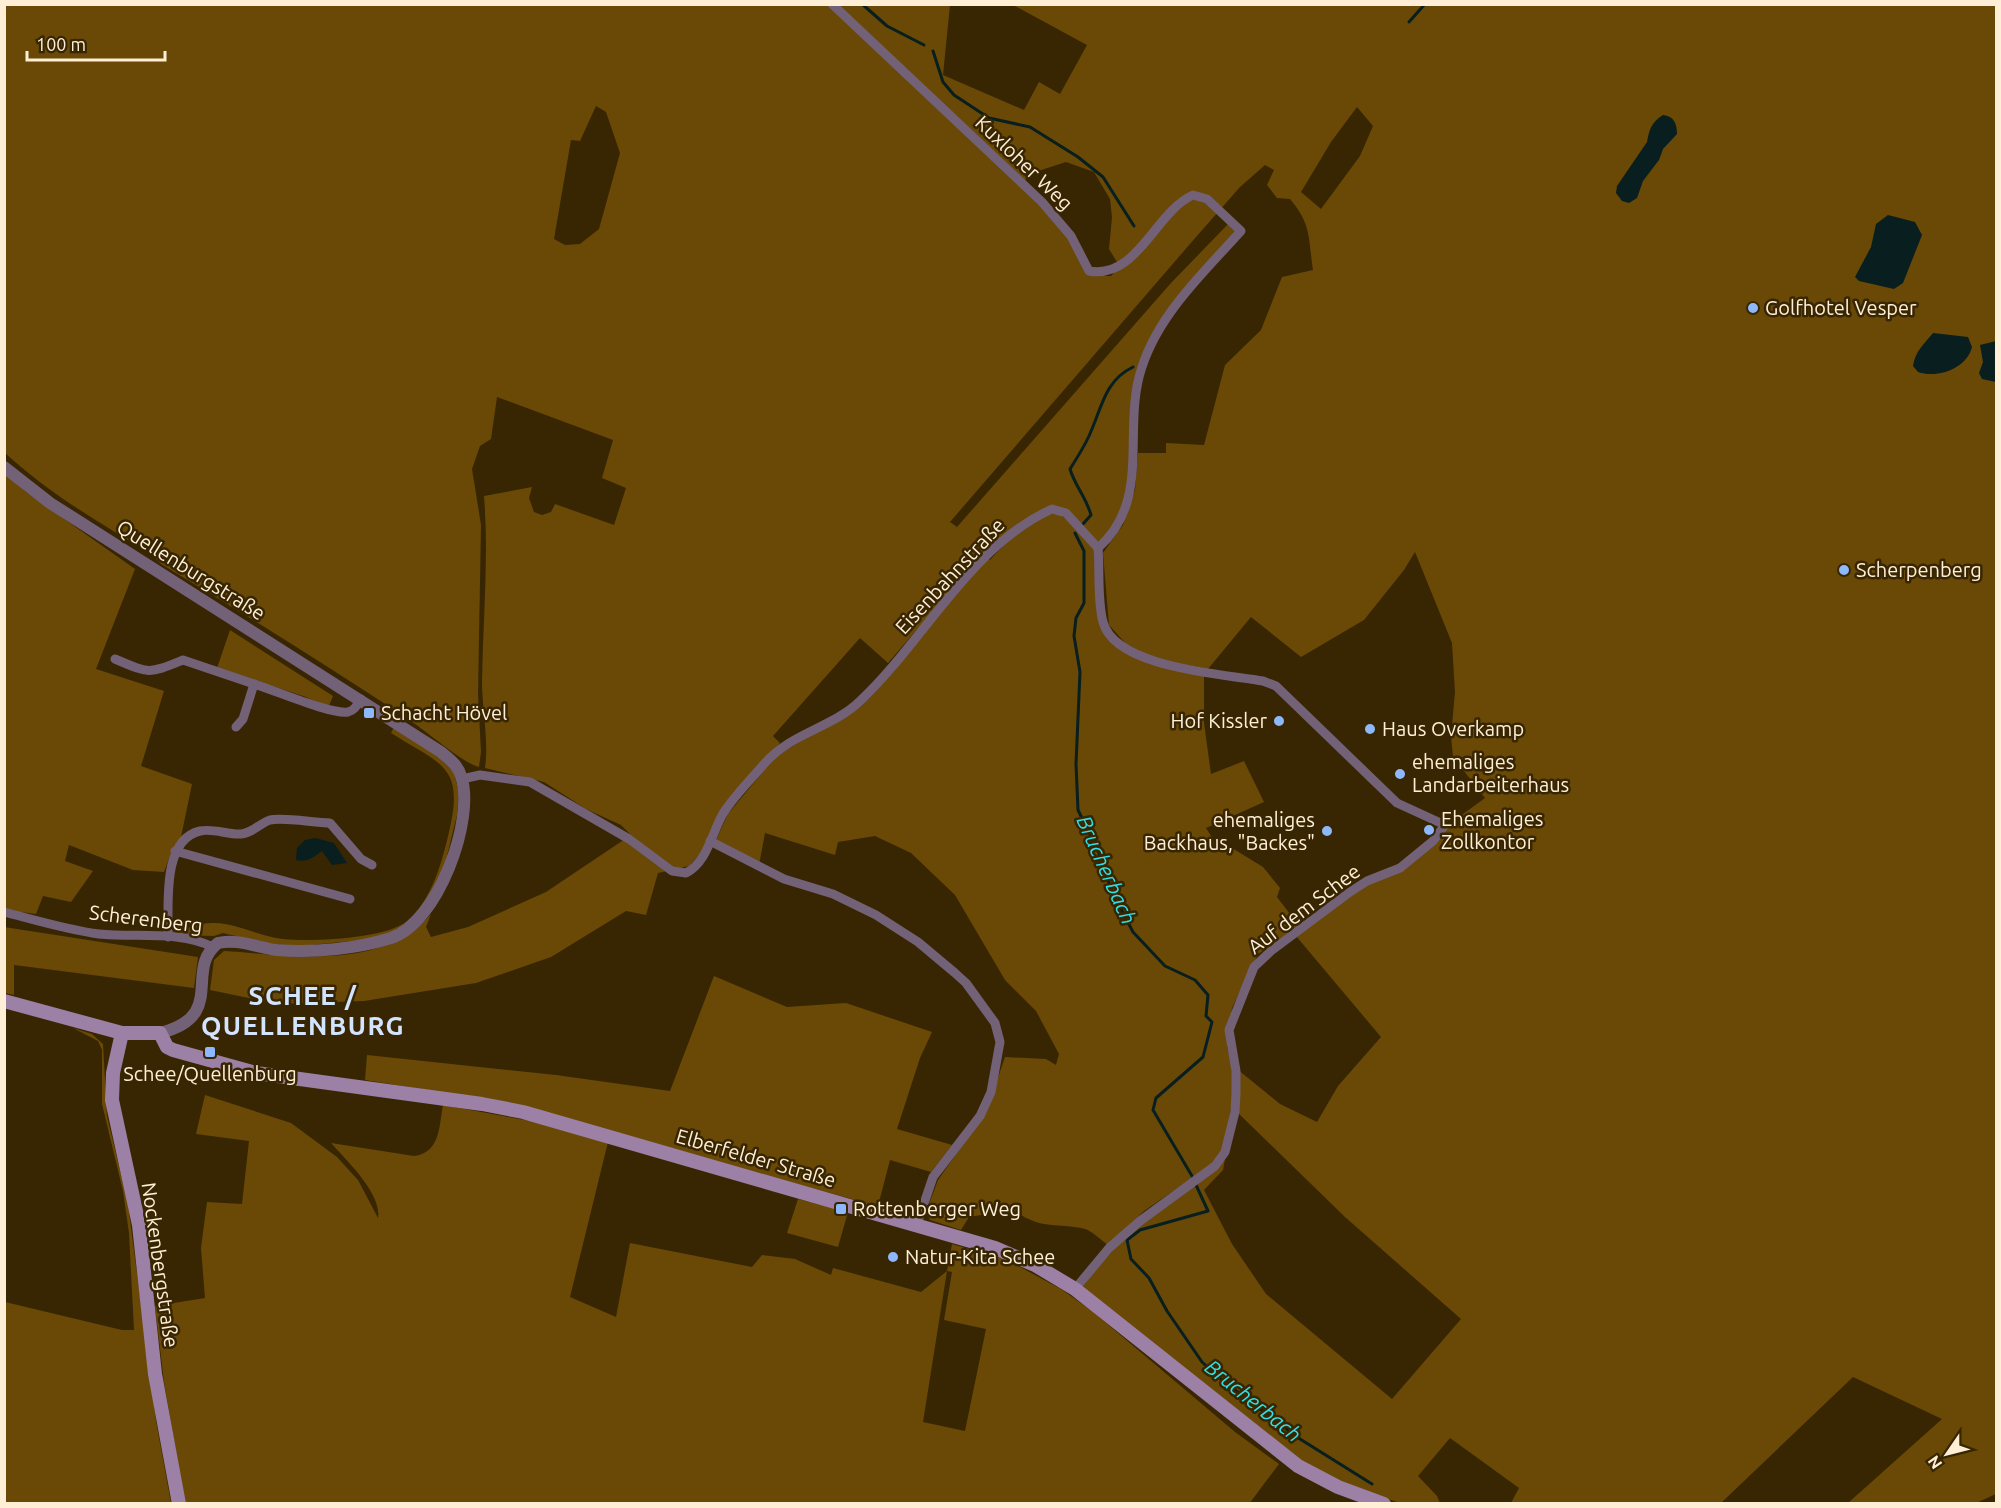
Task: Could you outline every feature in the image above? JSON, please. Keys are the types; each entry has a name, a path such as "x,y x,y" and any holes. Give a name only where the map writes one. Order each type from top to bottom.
{"main road":[{"path":"4,1001 123,1033 160,1033"},
{"name":"Nockenbergstraße","path":"123,1033 114,1065 112,1100 139,1225 154,1374 179,1503"},
{"name":"Elberfelder Straße","path":"160,1033 167,1047 173,1050 245,1070 482,1104 522,1112 917,1224 1009,1253 1048,1272 1075,1289 1298,1466 1338,1487 1384,1503"}],"street":[{"name":"Kuxloher Weg","path":"832,4 1042,202 1071,236 1089,271 1101,273 1120,266 1176,205 1193,195 1207,199 1241,231 1160,326 1148,351 1139,376 1131,490 1120,524 1098,548"},
{"name":"Quellenburgstraße","path":"4,467 50,503 441,752 454,764 463,785"},
{"name":"Eisenbahnstraße","path":"710,841 724,811 772,755 783,745 839,716 860,701 975,569 1020,526 1052,509 1066,513 1098,548"},
{"name":"Auf dem Schee","path":"1075,1289 1109,1248 1140,1221 1215,1166 1225,1152 1235,1112 1236,1093 1236,1071 1229,1029 1254,967 1271,951 1350,892 1367,881 1400,868 1433,841 1445,825 1397,803 1276,686 1263,681 1156,661 1134,654 1116,641 1103,622 1098,548"},
{"path":"115,659 147,672 155,672 183,660 306,700 327,711 348,712 355,709 361,699"},
{"path":"236,727 243,719 254,684"},
{"path":"160,1033 190,1020 200,1003 206,959 213,947 229,941 278,950 311,950 368,944 403,933 428,909 447,873 459,832 463,785 480,775 530,782 629,839 672,872 686,873 692,870 710,841 784,879 833,894 918,942 966,983 995,1023 1000,1042 991,1092 980,1116 933,1177 917,1224"},
{"path":"168,937 171,872 176,851 180,842 200,831 241,834 256,830 270,820 330,824 361,859 372,865"},
{"path":"176,851 350,899"},
{"name":"Scherenberg","path":"4,912 97,934 168,937 197,941 213,947"}],"shaded area":[{"path":"4,5 950,5 943,75 1024,110 1039,82 1060,94 1087,45 1013,5 1996,5 1996,1494 1976,1503 1848,1503 1942,1419 1853,1377 1721,1503 1511,1503 1519,1488 1450,1438 1418,1476 1437,1496 1440,1503 1400,1503 1330,1479 1297,1460 1083,1287 1097,1267 1128,1234 1225,1159 1223,1170 1204,1190 1232,1244 1266,1294 1392,1399 1461,1319 1345,1217 1237,1112 1237,1069 1280,1104 1317,1122 1338,1086 1381,1037 1296,936 1364,886 1402,870 1422,855 1441,830 1485,798 1453,757 1451,736 1455,692 1452,643 1415,552 1404,570 1364,620 1301,657 1251,617 1208,669 1156,659 1126,644 1109,625 1103,553 1123,525 1135,490 1138,453 1166,453 1166,443 1204,445 1225,365 1261,330 1282,277 1313,270 1306,224 1290,199 1277,198 1267,185 1274,170 1265,165 1240,187 950,522 957,527 1171,283 1231,221 1236,233 1177,298 1152,335 1143,355 1136,375 1133,395 1132,466 1129,489 1124,510 1113,528 1097,542 1068,512 1051,507 1020,523 985,555 990,560 1019,532 1045,516 1056,514 1064,517 1074,525 1096,553 1103,624 1114,642 1145,660 1204,673 1204,723 1211,774 1244,761 1264,802 1206,828 1221,852 1232,848 1263,867 1280,888 1277,897 1300,927 1258,954 1232,1008 1227,1046 1233,1073 1234,1092 1222,1149 1214,1163 1144,1211 1108,1245 1085,1229 1033,1221 1013,1210 969,1217 961,1230 930,1220 926,1212 938,1180 987,1110 1005,1057 1046,1059 1056,1065 1059,1054 1036,1011 1005,980 955,895 911,853 875,836 838,842 835,855 765,833 759,865 716,840 728,814 776,756 849,713 864,701 925,634 919,627 888,663 860,638 773,736 780,743 724,808 702,852 689,866 658,873 646,915 626,911 551,957 476,983 364,1001 277,1004 210,990 214,960 224,951 306,956 334,956 361,952 387,945 410,932 431,914 426,927 431,937 468,927 546,892 631,835 621,825 586,809 544,782 485,768 482,681 486,565 484,496 532,487 529,498 534,512 542,515 551,512 555,504 614,525 626,488 602,478 613,440 497,397 491,439 480,446 472,469 481,525 478,694 481,752 479,767 464,760 408,719 316,660 161,564 151,554 56,494 4,452","holes":["596,106 606,112 620,153 599,229 580,244 565,245 554,239 571,140 580,141","1357,107 1373,126 1360,156 1321,209 1301,192 1331,142","1066,162 1094,172 1110,199 1112,217 1109,249 1120,267 1111,276 1096,276 1084,264 1069,239 1022,183 1032,173"]},
{"path":"5,473 26,492 135,569 96,669 164,691 141,766 192,784 181,837 173,848 164,872 133,870 69,845 65,861 93,871 71,902 43,896 36,914 5,910"},
{"path":"230,630 333,696 328,708 306,697 217,668"},
{"path":"394,727 439,757 454,772 459,794 457,815 444,868 428,901 401,929 372,939 301,946 264,943 223,933 214,936 176,935 172,932 202,924 221,923 274,938 329,939 383,932 407,921 423,902 435,880 449,832 454,793 445,769 391,733"},
{"path":"4,927 198,957 194,988 14,965 14,995 5,993"},
{"path":"714,976 787,1007 846,1003 932,1032 920,1058 897,1129 952,1145 931,1172 890,1160 878,1206 478,1098 365,1080 367,1055 556,1075 670,1091"},
{"path":"73,1028 92,1034 103,1044 107,1116 128,1204 156,1421 171,1503 5,1504 5,1302 122,1330 134,1330 129,1233 123,1191 102,1104 102,1050 98,1041"},
{"path":"205,1095 291,1123 337,1157 358,1180 378,1218 375,1199 369,1188 331,1143 414,1156 423,1154 429,1150 437,1138 443,1105 536,1122 608,1142 570,1297 616,1317 630,1243 752,1267 762,1255 795,1259 831,1275 833,1268 921,1292 947,1271 952,1244 1007,1260 1061,1289 1092,1311 1235,1432 1279,1464 1249,1504 185,1503 164,1382 155,1306 205,1298 201,1248 207,1202 242,1204 249,1141 196,1134","holes":["947,1271 952,1272 944,1320 986,1329 965,1431 923,1422"]},
{"path":"798,1199 848,1212 838,1247 787,1233"}],"water":[{"path":"1663,115 1674,121 1677,134 1663,149 1659,160 1643,181 1637,198 1629,203 1622,201 1616,193 1617,186 1647,142 1653,124"},
{"path":"1888,215 1915,222 1922,235 1903,283 1894,289 1859,281 1855,277 1871,247 1876,224"},
{"path":"1933,333 1968,337 1972,347 1964,361 1951,370 1934,374 1918,372 1913,366 1916,356"},
{"path":"1996,341 1996,382 1982,379 1979,373 1983,362 1980,345"},
{"path":"315,838 334,843 347,863 332,865 322,851 307,860 296,860 297,848 305,840"}],"waterway":[{"name":"Brucherbach","path":"862,4 887,26 924,45"},
{"path":"1409,22 1425,4"},
{"name":"Brucherbach","path":"933,51 943,82 954,95 989,118 1030,127 1078,157 1103,177 1134,226"},
{"name":"Brucherbach","path":"1083,524 1091,515 1070,469 1087,440 1105,396 1116,380 1133,367"},
{"name":"Brucherbach","path":"1075,533 1084,551 1084,603 1076,618 1074,636 1080,672 1076,764 1078,810 1099,853 1112,892 1133,932 1165,966 1195,980 1208,995 1206,1016 1212,1022 1203,1057 1156,1098 1153,1110 1192,1176"},
{"name":"Brucherbach","path":"1196,1185 1208,1211 1140,1230 1127,1240 1131,1259 1149,1278 1167,1311 1202,1362 1223,1381 1300,1439 1372,1484"}],"place":[{"name":"Golfhotel Vesper","path":"1753,308"},
{"name":"Scherpenberg","path":"1844,570"},
{"name":"Schacht Hövel","path":"369,713"},
{"name":"Hof Kissler","path":"1279,721"},
{"name":"Haus Overkamp","path":"1370,729"},
{"name":"ehemaliges Landarbeiterhaus","path":"1400,774"},
{"name":"Ehemaliges Zollkontor","path":"1429,830"},
{"name":"ehemaliges Backhaus, \"Backes\"","path":"1327,831"},
{"name":"Schee/Quellenburg","path":"210,1052"},
{"name":"Rottenberger Weg","path":"841,1209"},
{"name":"Natur-Kita Schee","path":"893,1257"}],"district":[{"name":"SCHEE / QUELLENBURG","path":"303,1011"}]}
